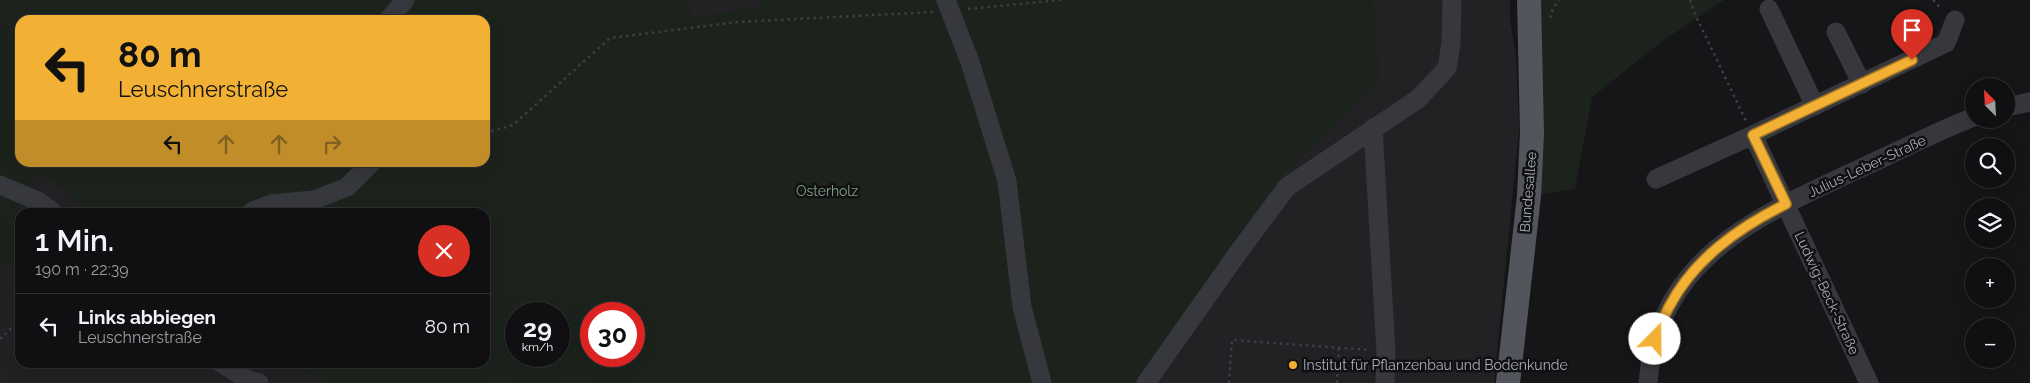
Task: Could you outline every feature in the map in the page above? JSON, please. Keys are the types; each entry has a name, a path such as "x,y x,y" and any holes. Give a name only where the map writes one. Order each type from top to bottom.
{"main road":[{"name":"Bundesallee","path":"1508,383 1529,187 1532,134 1529,0"}],"street":[{"path":"392,15 405,0"},
{"path":"1146,383 1235,257 1287,188 1418,99 1447,68 1451,43 1452,0"},
{"path":"948,6 970,62 1007,181 1022,307 1042,383"},
{"path":"1769,9 1815,106"},
{"path":"1656,179 1946,44 1956,20"},
{"path":"1836,32 1862,84"},
{"path":"2015,105 2030,102"},
{"name":"Julius-Leber-Straße","path":"1648,383 1655,339 1668,307 1681,287 1704,259 1726,240 1755,219 1965,122"},
{"path":"1373,128 1386,352 1385,383"},
{"name":"Ludwig-Beck-Straße","path":"1753,135 1869,383"},
{"path":"261,208 271,204 314,200 347,187 367,167"},
{"path":"0,185 38,201 48,208"},
{"path":"229,368 248,380 258,383"}],"path":[{"path":"490,132 514,125 610,38 737,22 948,6 1061,0"},
{"path":"1552,8 1559,0"},
{"path":"1690,0 1753,135"},
{"path":"0,339 15,325"},
{"path":"1229,383 1232,340 1386,352"},
{"path":"1337,383 1339,347"}],"shaded area":[{"name":"Osterholz","path":"0,0 1510,0 1510,19 1516,57 1519,130 1494,383 0,383"}],"green space":[{"name":"Osterholz","path":"0,0 685,0 693,16 754,9 764,0 1373,0 1380,83 1280,176 1134,383 330,383 296,368 490,368 490,208 86,208 42,173 19,208 15,208 15,259 0,272"},
{"path":"1529,0 1724,0 1661,42 1592,97 1575,189 1529,196"}],"place":[{"name":"Institut für Pflanzenbau und Bodenkunde","path":"1293,365"}],"route":[{"path":"1655,339 1668,307 1681,287 1704,259 1755,219 1786,204 1753,135 1912,60"}]}
